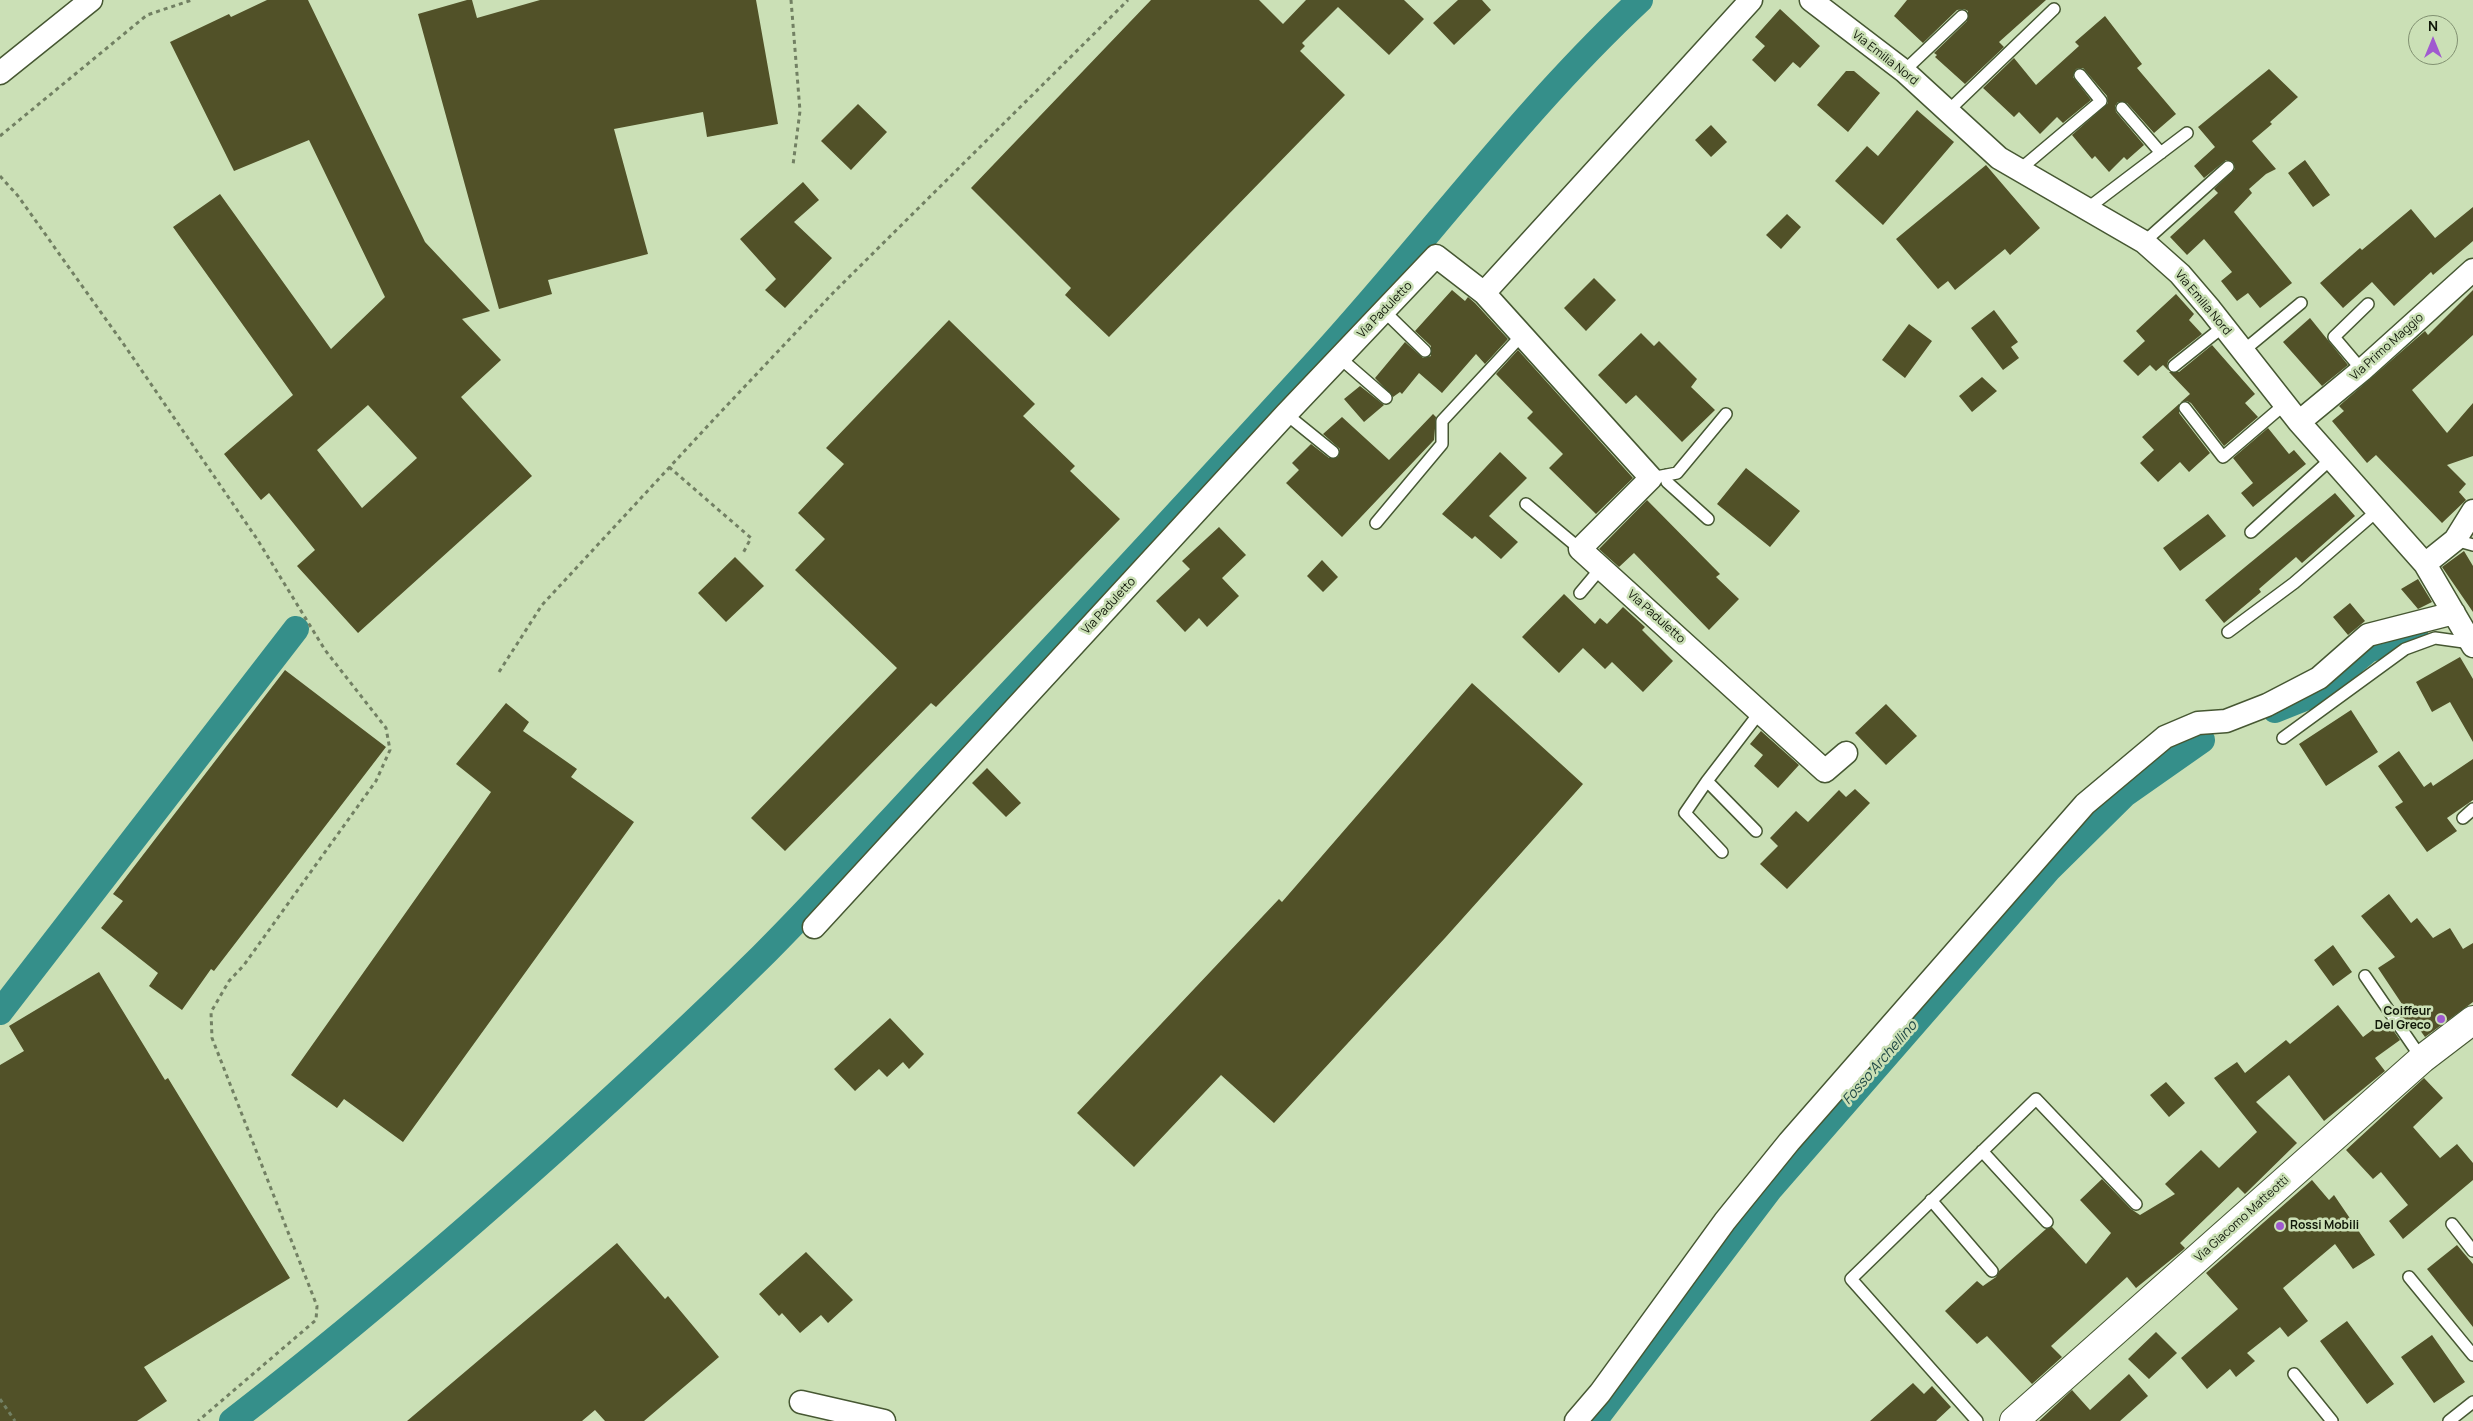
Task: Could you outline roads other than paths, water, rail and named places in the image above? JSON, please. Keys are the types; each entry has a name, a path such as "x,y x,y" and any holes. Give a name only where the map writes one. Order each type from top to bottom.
{"street":[{"path":"0,73 91,0"},
{"path":"1484,293 1751,0"},
{"name":"Via Emilia Nord","path":"1811,0 1904,71 1999,158 2018,171 2088,208 2144,242 2180,274 2224,326 2299,422 2425,564 2472,644"},
{"name":"Via Paduletto","path":"814,927 1286,414 1436,256 1484,293 1658,477"},
{"name":"Via Primo Maggio","path":"2299,422 2362,370 2473,270"},
{"path":"1580,549 1658,477"},
{"path":"2425,564 2464,542 2473,510"},
{"name":"Via Paduletto","path":"1580,549 1825,771 1846,753"},
{"path":"1576,1421 1600,1393 1725,1221 1789,1142 2085,804 2164,737 2198,723 2226,721 2267,705 2318,678 2368,635 2454,613"},
{"name":"Via Giacomo Matteotti","path":"2014,1421 2422,1059 2473,1020"},
{"path":"801,1402 884,1421"}],"lane":[{"path":"1948,112 2054,8"},
{"path":"1904,71 1962,16"},
{"path":"2018,171 2101,101 2080,75"},
{"path":"2122,108 2161,153"},
{"path":"2088,208 2187,133"},
{"path":"2144,242 2228,167"},
{"path":"2243,351 2301,303"},
{"path":"2362,370 2334,337 2368,304"},
{"path":"1384,311 1425,351"},
{"path":"2174,366 2224,326"},
{"path":"1376,523 1442,444 1442,421 1522,335"},
{"path":"1340,358 1386,398"},
{"path":"2185,408 2223,457 2285,404"},
{"path":"1286,414 1333,452"},
{"path":"1658,477 1677,473 1726,414"},
{"path":"2251,532 2331,459"},
{"path":"1658,477 1667,482 1708,520"},
{"path":"1526,504 1580,549"},
{"path":"2228,632 2294,583 2377,511"},
{"path":"1580,593 1601,568"},
{"path":"2282,738 2405,649 2435,638 2472,644"},
{"path":"1722,852 1685,813 1760,712"},
{"path":"1707,781 1756,831"},
{"path":"2463,818 2473,809"},
{"path":"2364,976 2422,1059"},
{"path":"1977,1421 1851,1279 2036,1099 2136,1204"},
{"path":"1982,1151 2047,1222"},
{"path":"1932,1200 1992,1271"},
{"path":"2452,1224 2473,1251"},
{"path":"2409,1276 2473,1355"},
{"path":"2294,1374 2332,1421"},
{"path":"2449,1421 2473,1402"}],"waterway":[{"path":"232,1421 356,1322 477,1219 634,1078 762,956 846,869 1221,466 1358,315 1555,86 1640,0"},
{"path":"0,1012 296,629"},
{"name":"Fosso Archellino","path":"2275,710 2315,694 2368,650 2415,633"},
{"name":"Fosso Archellino","path":"1594,1421 1770,1189 2049,869 2125,794 2202,740"}],"place":[{"name":"Coiffeur Del Greco","path":"2441,1019"},
{"name":"Rossi Mobili","path":"2280,1226"}]}
